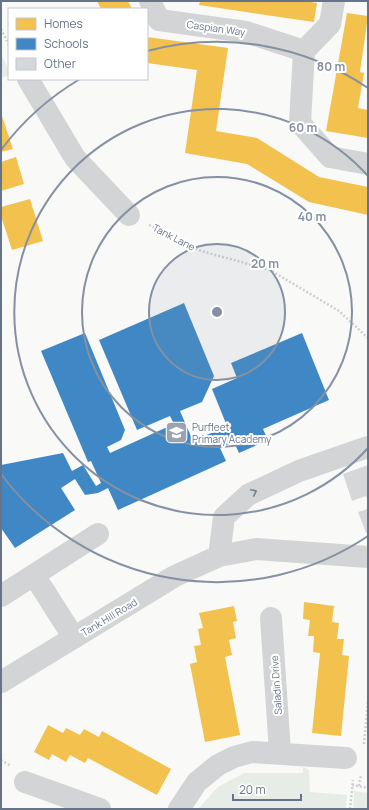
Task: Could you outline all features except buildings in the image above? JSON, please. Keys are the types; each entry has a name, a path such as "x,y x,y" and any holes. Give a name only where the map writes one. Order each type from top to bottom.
{"street":[{"name":"Caspian Way","path":"150,1 159,20 246,32 304,51"},
{"path":"334,1 330,24 304,51 300,123 330,157 368,164"},
{"path":"29,80 75,158 129,215"},
{"path":"219,556 224,517 248,495 299,471 368,447"},
{"path":"1,596 98,534"},
{"name":"Tank Hill Road","path":"1,682 175,576 219,556 256,549 368,557"},
{"path":"34,575 74,638"},
{"name":"Saladin Drive","path":"271,618 280,752"},
{"path":"179,809 197,782 218,765 234,757 252,752 280,752 346,758"},
{"path":"25,782 100,809"}],"path":[{"path":"1,29 8,43"},
{"name":"Tank Lane","path":"129,215 202,251 270,270 339,311 368,338"},
{"path":"352,785 368,788"}],"shaded area":[{"path":"1,53 8,69 8,75 1,78"},
{"path":"303,767 309,770 310,792 347,795 346,809 198,809 218,787 244,773 303,773"},
{"path":"354,791 368,793 368,809 353,809"}],"place":[{"name":"Purfleet Primary Academy","path":"177,433"}]}
